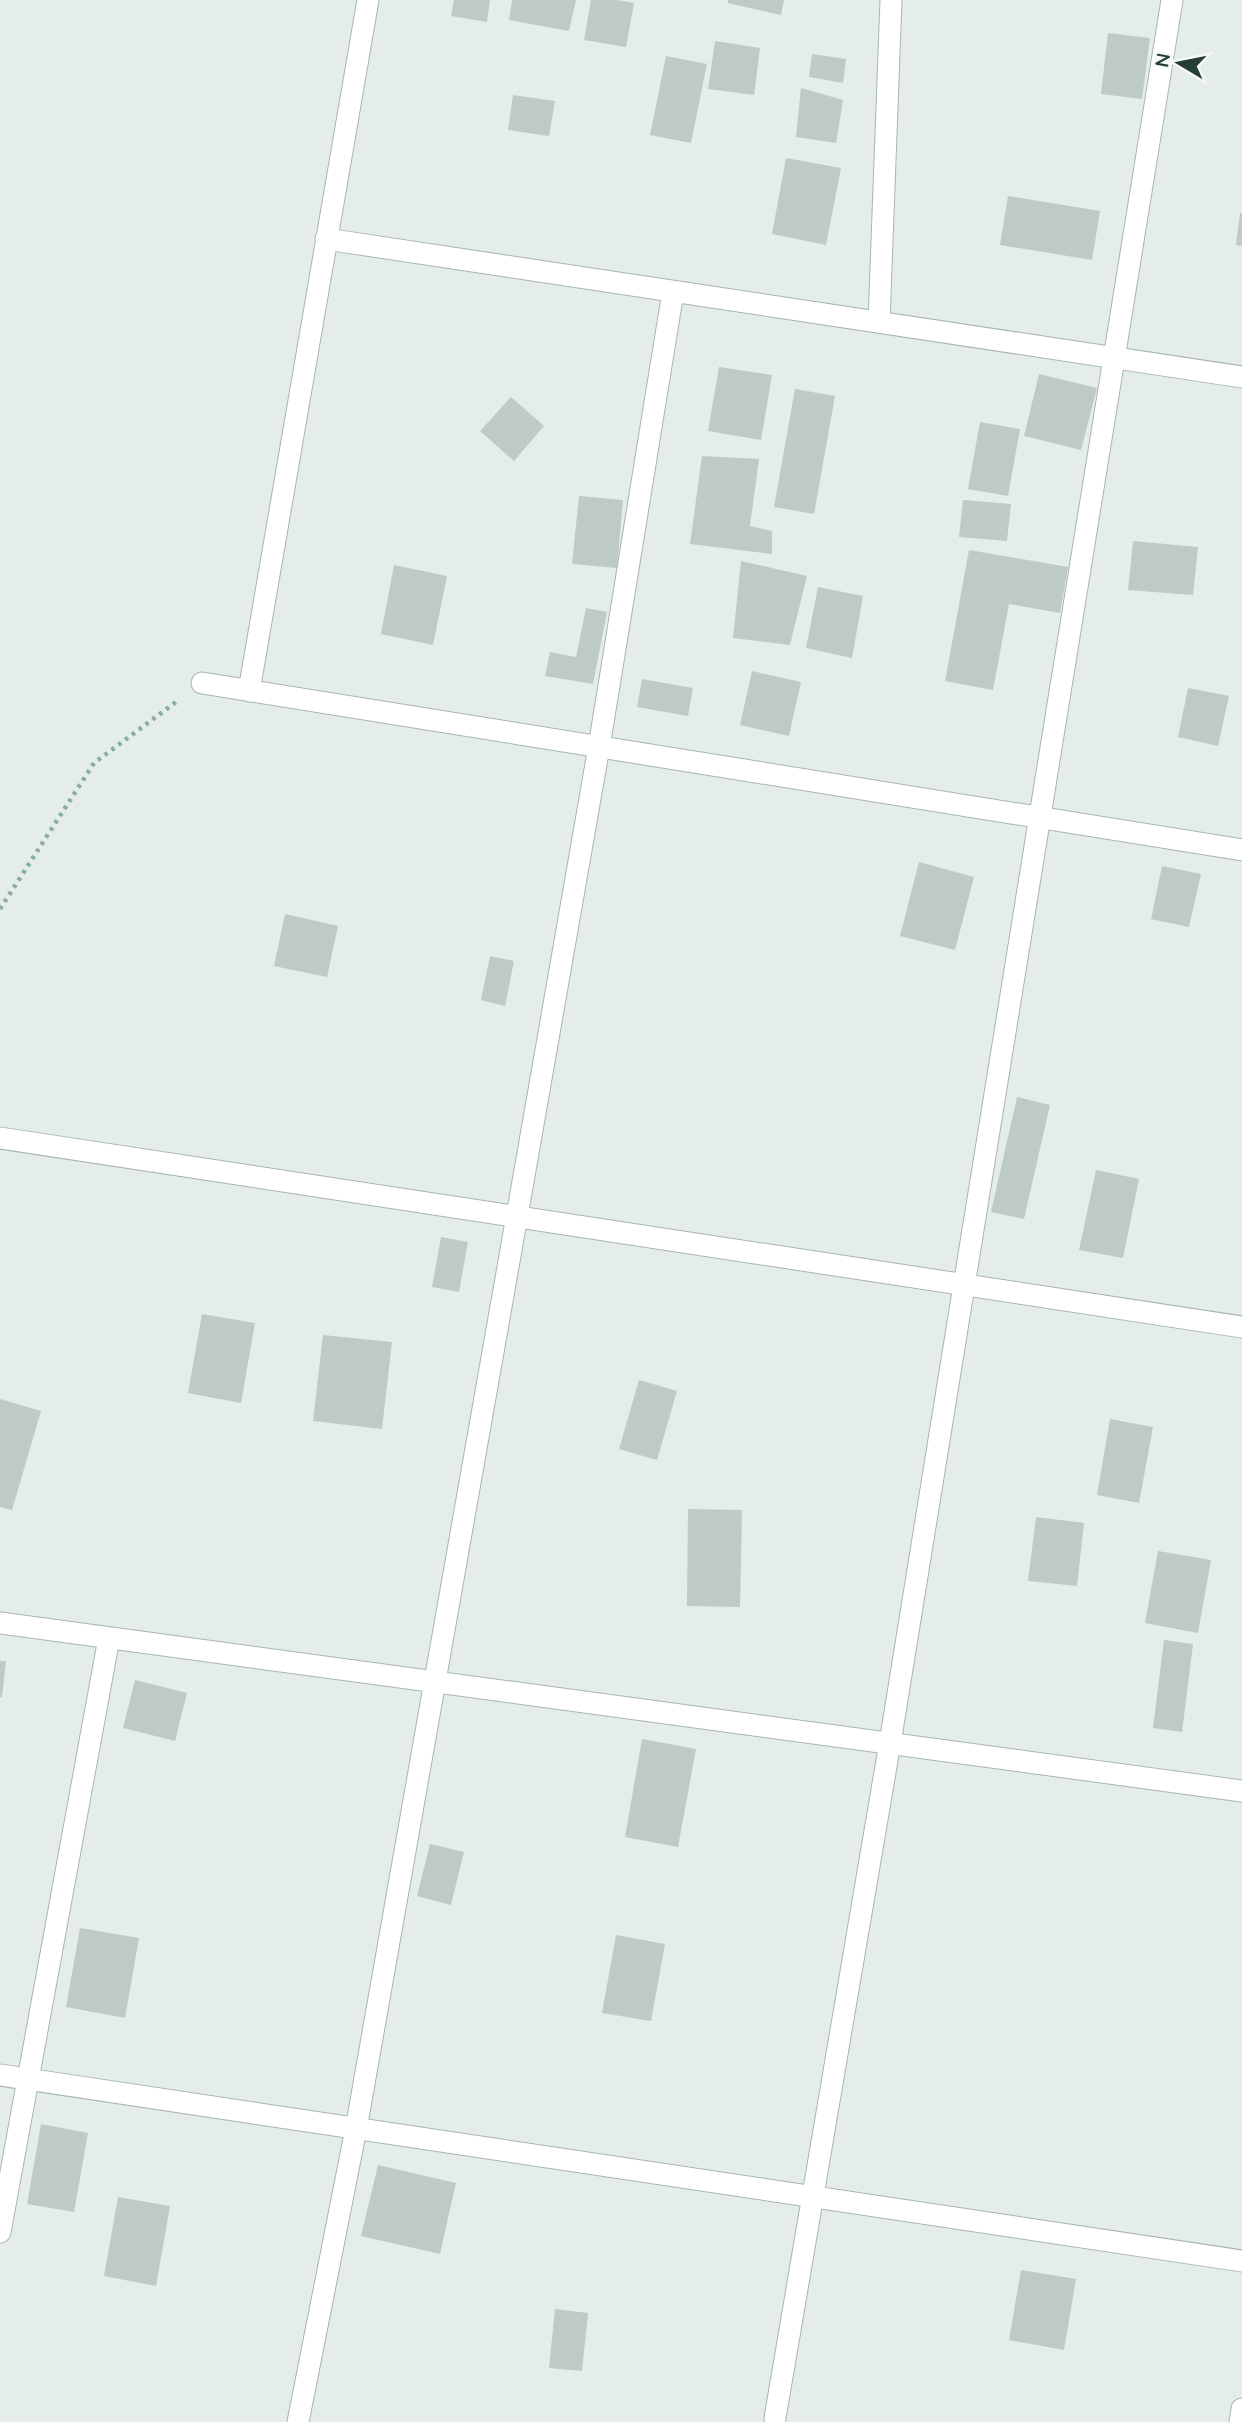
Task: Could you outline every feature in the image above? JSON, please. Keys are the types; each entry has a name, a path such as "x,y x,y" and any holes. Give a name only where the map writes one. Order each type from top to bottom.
{"street":[{"path":"249,691 368,0"},
{"path":"879,322 891,0"},
{"path":"775,2418 890,1743 1172,0"},
{"path":"326,239 1242,377"},
{"path":"298,2422 356,2129 435,1682 599,747 673,292"},
{"path":"202,683 1242,850"},
{"path":"0,1138 1242,1327"},
{"path":"0,1623 1242,1791"},
{"path":"0,2232 109,1638"},
{"path":"0,2075 1242,2261"},
{"path":"1240,2422 1242,2409"}],"path":[{"path":"0,909 94,763 202,683"}],"building":[{"path":"454,0 490,0 487,22 451,16"},
{"path":"512,0 576,0 569,31 509,20"},
{"path":"591,0 634,3 626,47 584,40"},
{"path":"728,0 784,0 781,15 728,3"},
{"path":"1108,33 1150,38 1142,99 1101,94"},
{"path":"715,41 760,48 754,95 708,89"},
{"path":"812,54 846,59 843,83 809,77"},
{"path":"666,56 707,64 691,143 650,135"},
{"path":"801,88 843,100 836,143 796,137"},
{"path":"513,95 555,101 549,136 508,130"},
{"path":"786,158 841,168 826,245 772,234"},
{"path":"1008,196 1100,211 1092,260 1000,245"},
{"path":"1242,213 1242,246 1236,245"},
{"path":"719,367 772,375 761,440 708,431"},
{"path":"1039,374 1097,388 1081,450 1024,436"},
{"path":"795,389 835,396 814,514 774,507"},
{"path":"511,397 544,426 514,461 480,431"},
{"path":"980,422 1020,429 1008,496 968,489"},
{"path":"702,456 759,459 750,526 772,531 772,554 690,544"},
{"path":"579,496 623,500 617,568 572,564"},
{"path":"963,500 1011,504 1007,541 959,537"},
{"path":"1133,541 1198,547 1193,595 1128,590"},
{"path":"969,550 1068,567 1060,613 1009,604 993,690 945,681"},
{"path":"741,561 807,576 790,645 733,638"},
{"path":"394,565 447,576 433,645 381,634"},
{"path":"818,587 863,596 852,658 806,648"},
{"path":"586,608 607,612 593,684 545,676 550,652 576,657"},
{"path":"752,671 801,682 789,736 740,725"},
{"path":"642,679 693,688 688,716 637,707"},
{"path":"1188,688 1229,696 1218,746 1178,737"},
{"path":"919,862 974,877 955,950 900,936"},
{"path":"1162,866 1201,874 1189,927 1151,919"},
{"path":"285,914 338,926 327,977 274,966"},
{"path":"490,956 514,961 505,1006 481,1000"},
{"path":"1017,1097 1050,1105 1024,1219 991,1212"},
{"path":"1096,1170 1139,1179 1123,1258 1079,1250"},
{"path":"441,1237 468,1242 459,1292 432,1287"},
{"path":"202,1314 255,1323 241,1403 188,1393"},
{"path":"323,1335 392,1342 382,1429 313,1421"},
{"path":"639,1380 677,1391 657,1460 619,1449"},
{"path":"0,1399 41,1411 12,1510 0,1507"},
{"path":"1110,1419 1153,1427 1139,1503 1097,1495"},
{"path":"688,1509 742,1510 740,1607 687,1606"},
{"path":"1036,1517 1084,1523 1077,1586 1028,1581"},
{"path":"1158,1551 1211,1560 1198,1633 1145,1623"},
{"path":"1164,1640 1193,1644 1182,1732 1153,1728"},
{"path":"0,1661 6,1661 2,1697 0,1697"},
{"path":"135,1680 187,1693 175,1741 123,1728"},
{"path":"642,1739 696,1749 678,1847 625,1837"},
{"path":"430,1844 464,1852 451,1905 417,1896"},
{"path":"80,1928 139,1938 125,2018 66,2007"},
{"path":"616,1935 665,1944 651,2021 602,2013"},
{"path":"41,2124 88,2133 74,2212 27,2204"},
{"path":"378,2165 456,2183 440,2254 361,2236"},
{"path":"118,2197 170,2206 156,2286 104,2276"},
{"path":"1021,2270 1076,2279 1064,2350 1009,2340"},
{"path":"555,2309 588,2313 582,2371 549,2368"}]}
